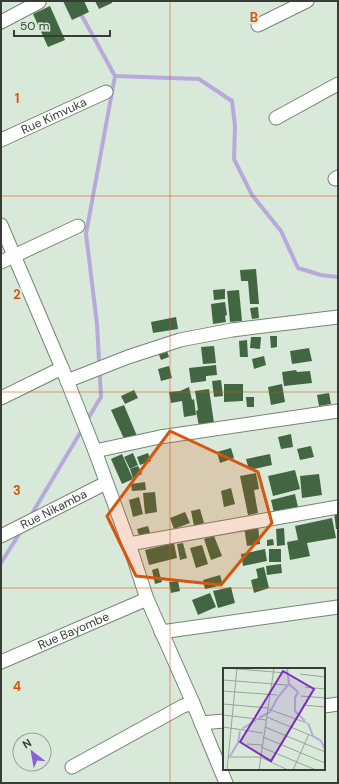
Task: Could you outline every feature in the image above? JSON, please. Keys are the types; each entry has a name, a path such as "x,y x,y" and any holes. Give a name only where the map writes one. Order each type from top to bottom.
{"street":[{"path":"258,25 306,1"},
{"path":"1,22 38,2"},
{"path":"276,118 338,84"},
{"name":"Rue Kimvuka","path":"1,140 106,92"},
{"path":"1,225 67,380 95,451 129,544 147,599 193,703 226,783"},
{"path":"1,262 78,226"},
{"path":"67,380 128,357 180,340 232,330 338,317"},
{"path":"1,398 62,368"},
{"path":"95,451 160,436 338,411"},
{"name":"Rue Nikamba","path":"1,536 106,483"},
{"path":"129,544 338,507"},
{"name":"Rue Bayombe","path":"1,662 147,599"},
{"path":"161,632 338,606"},
{"path":"72,767 183,706 193,703"},
{"path":"325,706 338,704"},
{"path":"201,723 223,721"}],"highlighted area":[{"path":"170,431 258,472 272,523 221,585 136,576 107,516"}],"building":[{"path":"63,1 84,1 89,12 72,20"},
{"path":"95,1 112,1 112,3 99,9"},
{"path":"50,6 65,40 48,47 33,14"},
{"path":"256,269 259,304 250,304 248,281 241,281 240,270"},
{"path":"225,289 225,299 214,300 213,290"},
{"path":"239,290 242,321 230,322 227,291"},
{"path":"225,302 227,315 225,316 226,322 213,324 211,304"},
{"path":"258,307 259,318 252,319 250,308"},
{"path":"176,317 178,329 153,333 151,322"},
{"path":"270,336 277,336 277,347 271,348"},
{"path":"251,337 261,337 260,349 250,348"},
{"path":"247,340 248,357 240,357 239,341"},
{"path":"214,346 216,363 203,364 201,347"},
{"path":"166,348 169,357 161,360 158,352"},
{"path":"309,348 312,361 292,364 290,351"},
{"path":"264,356 266,365 254,369 252,359"},
{"path":"216,365 217,375 206,376 206,381 191,383 189,368"},
{"path":"169,366 172,378 161,381 158,369"},
{"path":"296,370 297,372 310,371 312,383 284,386 282,372"},
{"path":"221,380 223,396 214,397 212,381"},
{"path":"224,384 243,384 243,401 224,402"},
{"path":"282,384 285,402 271,405 268,387"},
{"path":"189,387 192,400 194,399 196,415 184,417 182,401 171,403 169,392 180,391"},
{"path":"209,389 214,423 199,426 196,411 198,410 195,391"},
{"path":"134,390 138,398 125,404 121,396"},
{"path":"329,393 331,404 319,406 317,395"},
{"path":"246,397 254,397 254,407 247,407"},
{"path":"124,405 137,436 125,441 111,410"},
{"path":"291,434 293,447 281,449 278,437"},
{"path":"311,446 314,457 300,460 297,449"},
{"path":"231,448 234,458 220,463 217,452"},
{"path":"133,453 138,465 130,469 124,457"},
{"path":"148,453 151,461 140,465 137,457"},
{"path":"122,454 133,479 122,484 111,459"},
{"path":"270,454 272,465 249,470 246,459"},
{"path":"138,466 142,474 133,478 130,469"},
{"path":"295,470 300,489 273,496 268,476"},
{"path":"256,473 259,489 254,490 258,513 248,515 240,476"},
{"path":"319,474 322,495 302,498 300,476"},
{"path":"145,482 146,490 132,491 131,484"},
{"path":"231,488 235,504 224,507 221,491"},
{"path":"155,492 157,512 145,514 143,493"},
{"path":"295,494 298,507 274,513 271,500"},
{"path":"139,497 143,514 133,517 129,500"},
{"path":"200,509 204,523 194,526 191,511"},
{"path":"185,512 190,523 174,529 170,518"},
{"path":"334,512 338,512 338,529 336,529"},
{"path":"332,518 336,538 307,543 310,556 290,560 287,542 298,540 295,526"},
{"path":"258,525 260,544 247,546 244,527"},
{"path":"148,526 151,536 140,539 137,529"},
{"path":"284,528 285,545 277,546 276,529"},
{"path":"214,536 222,556 211,560 204,539"},
{"path":"273,539 274,545 267,546 267,540"},
{"path":"174,543 177,558 149,565 145,550"},
{"path":"183,543 187,558 180,560 177,544"},
{"path":"202,545 208,564 196,568 190,548"},
{"path":"265,549 267,561 243,566 241,554"},
{"path":"269,549 281,549 281,562 269,562"},
{"path":"281,564 282,573 267,575 266,566"},
{"path":"264,567 269,588 254,593 251,580 258,578 256,569"},
{"path":"158,568 162,582 155,584 152,570"},
{"path":"220,575 223,585 205,589 203,580"},
{"path":"178,581 180,591 171,593 169,582"},
{"path":"231,587 235,603 218,608 213,591"},
{"path":"210,593 216,607 198,615 192,600"}],"waterway":[{"path":"78,13 82,16 115,76 86,234 97,324 101,397 86,422"},
{"path":"115,76 199,79 232,101 235,126 234,159 252,195 281,231 298,268 321,275 338,277"},
{"path":"30,517 83,428"},
{"path":"1,563 21,531"}]}
